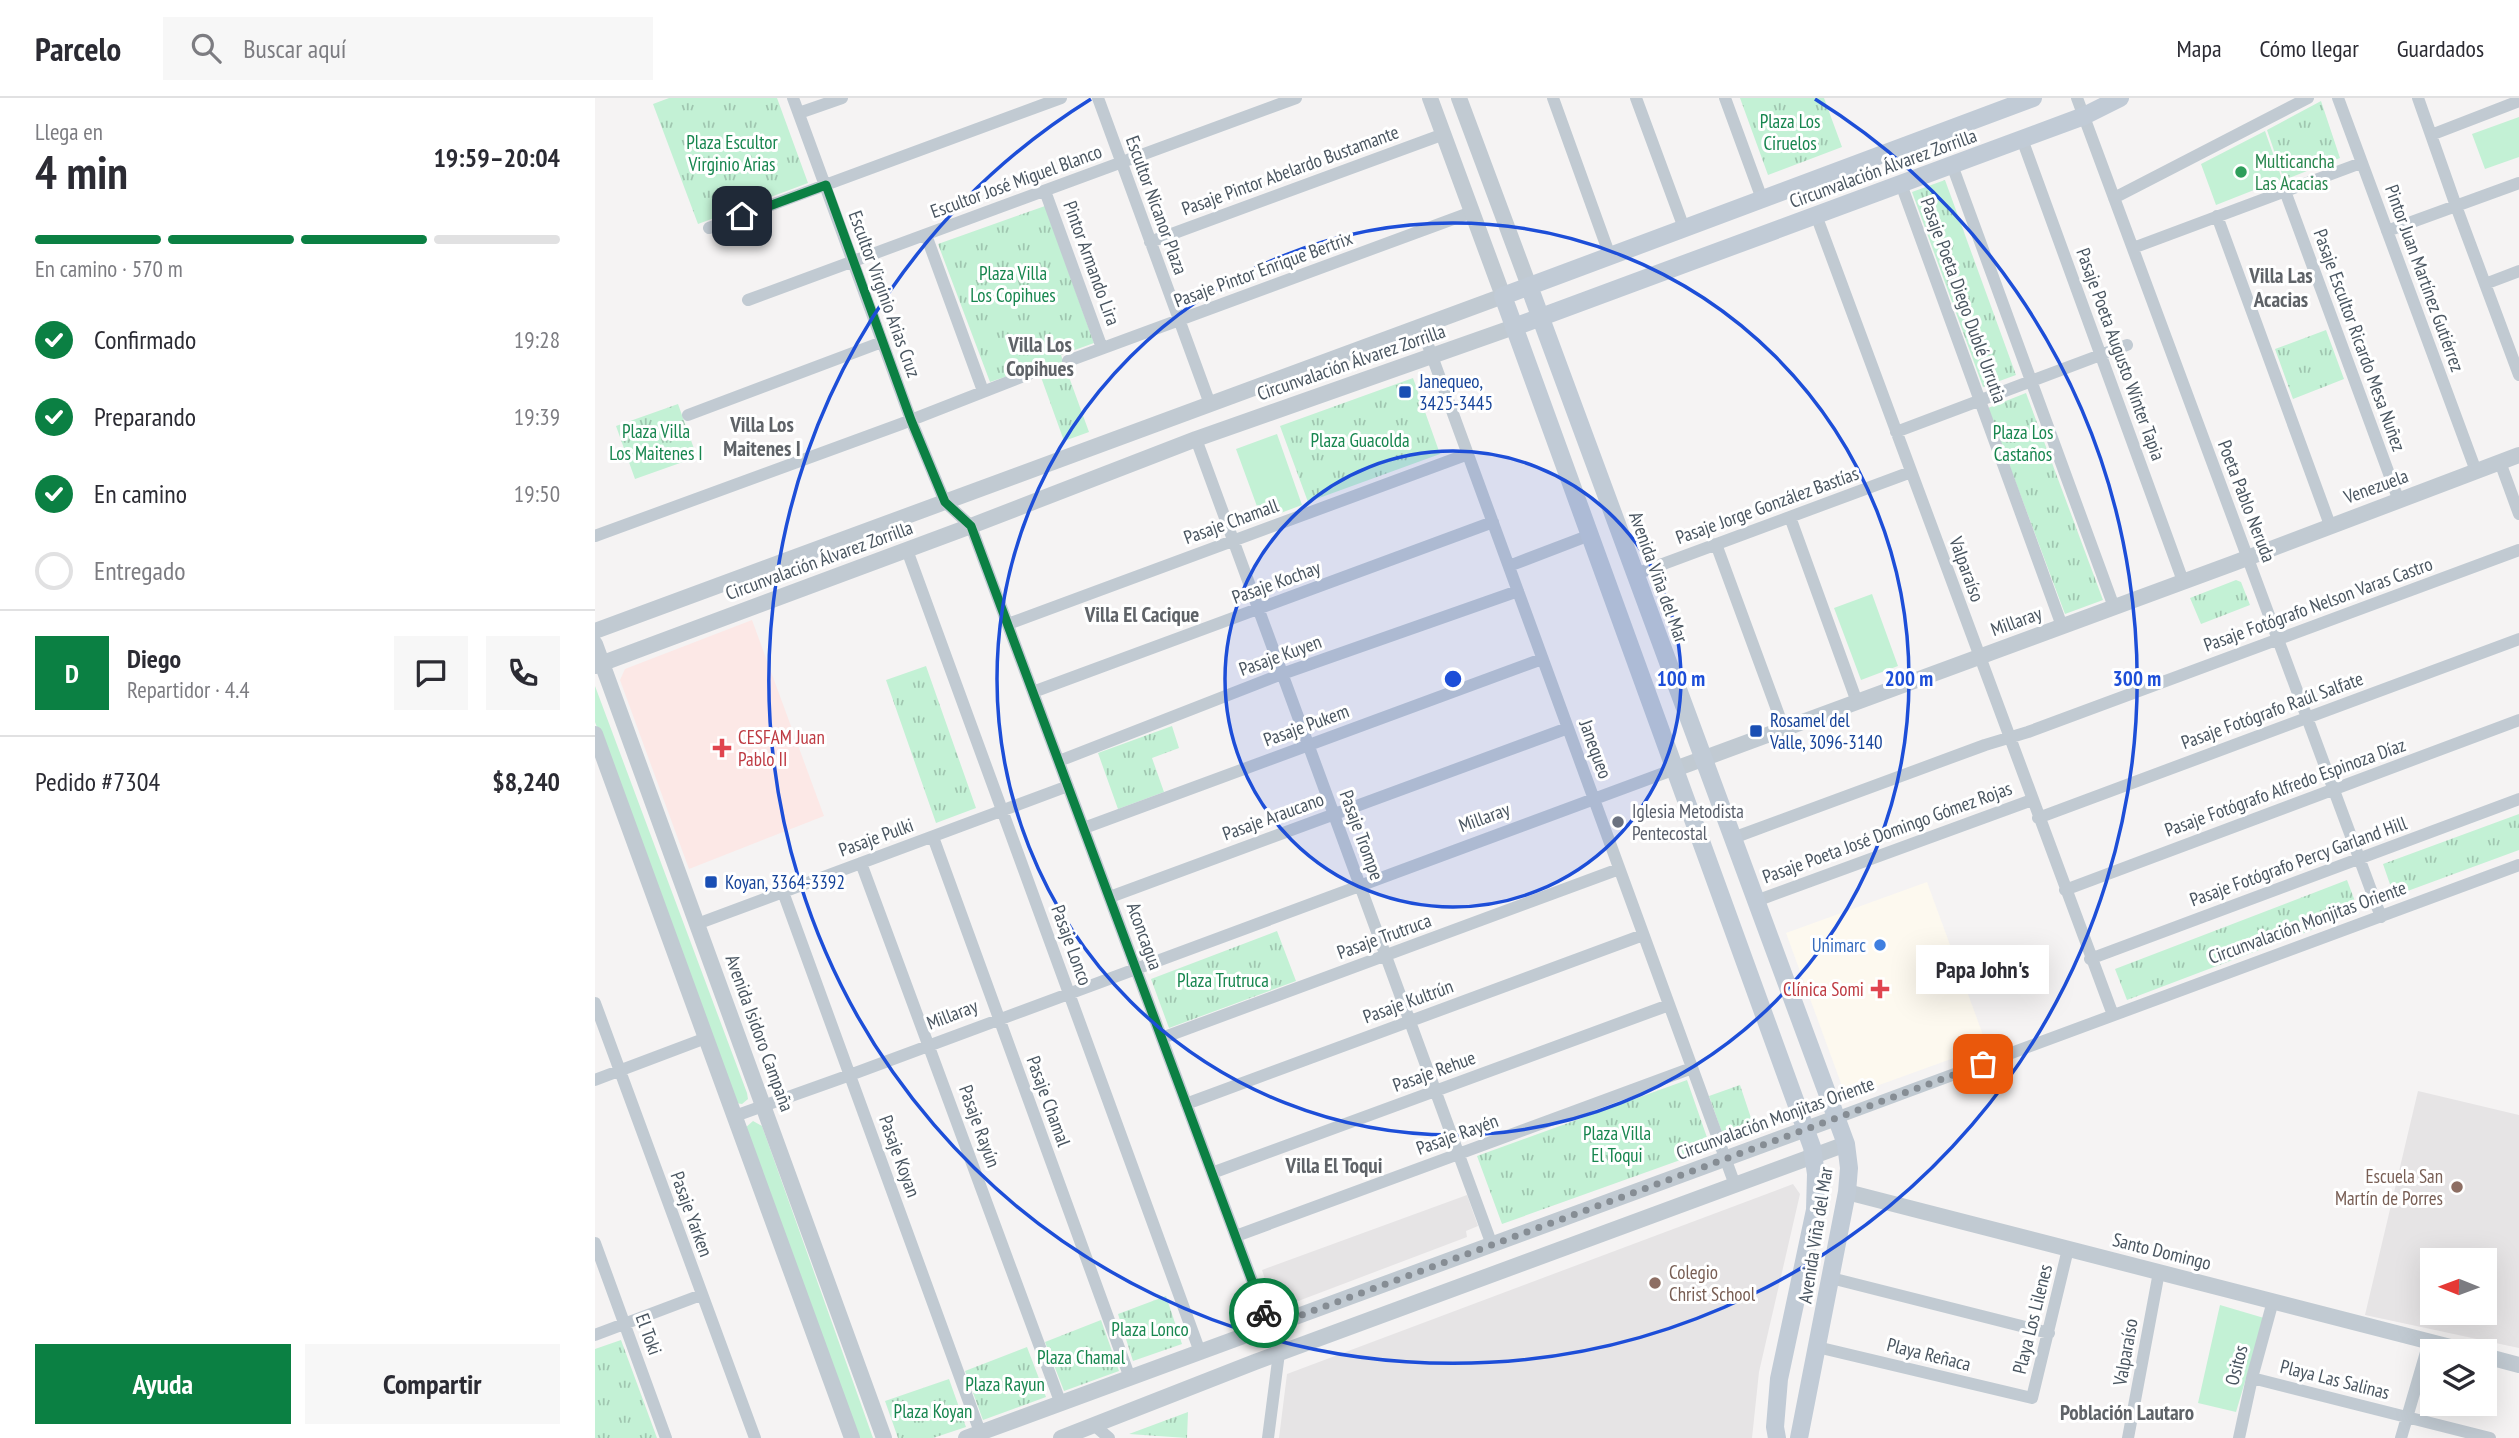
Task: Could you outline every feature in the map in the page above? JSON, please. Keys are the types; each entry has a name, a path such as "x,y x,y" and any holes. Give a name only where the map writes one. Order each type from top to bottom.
{"main road":[{"name":"Circunvalación Álvarez Zorrilla","path":"1503,296 2033,98"},
{"name":"Circunvalación Álvarez Zorrilla","path":"1514,327 2084,116 2120,98"},
{"name":"Avenida Viña del Mar","path":"1529,286 1846,1144 1849,1168 1847,1192 1817,1347 1803,1437"},
{"name":"Avenida Viña del Mar","path":"1503,296 1807,1129 1814,1156 1815,1210 1779,1379 1775,1427 1777,1438"}],"street":[{"name":"Escultor Virginio Arias Cruz","path":"793,98 911,420 945,502"},
{"path":"799,113 842,98"},
{"path":"709,228 1061,98"},
{"name":"Escultor Nicanor Plaza","path":"1098,98 1210,404"},
{"name":"Escultor José Miguel Blanco","path":"748,300 1296,98"},
{"name":"Avenida Viña del Mar","path":"1430,98 1503,296"},
{"name":"Avenida Viña del Mar","path":"1459,98 1529,286"},
{"path":"1553,98 1610,256"},
{"path":"1636,98 1684,228"},
{"path":"1725,98 1762,199"},
{"name":"Poeta Pablo Neruda","path":"2077,98 2381,917"},
{"path":"2114,198 2308,98"},
{"name":"Pintor Juan Martínez Gutiérrez","path":"2338,98 2476,471"},
{"path":"2418,98 2519,375"},
{"path":"2431,135 2497,103 2519,101"},
{"name":"Pasaje Pintor Abelardo Bustamante","path":"1150,243 1444,134"},
{"name":"Pasaje Poeta Augusto Winter Tapia","path":"2022,139 2183,581"},
{"path":"2133,248 2361,163"},
{"path":"1952,165 2113,607"},
{"path":"2387,231 2519,183"},
{"name":"Pasaje Poeta Diego Dublé Urrutia","path":"1901,184 2062,626"},
{"name":"Pintor Armando Lira","path":"1045,191 1102,348"},
{"name":"Pasaje Escultor Ricardo Mesa Nuñez","path":"2285,191 2399,501"},
{"name":"Pasaje Pintor Enrique Bertrix","path":"1068,361 1472,212"},
{"name":"Valparaíso","path":"1816,215 2113,1015"},
{"path":"2217,216 2330,525"},
{"path":"926,235 983,391"},
{"path":"2485,284 2519,271"},
{"name":"Circunvalación Álvarez Zorrilla","path":"595,631 1503,296"},
{"name":"Janequeo","path":"1421,326 1735,1185"},
{"name":"Circunvalación Álvarez Zorrilla","path":"599,664 1196,439 1514,327"},
{"path":"688,415 883,342"},
{"path":"1896,432 2127,345"},
{"path":"595,537 1029,374"},
{"name":"Pasaje Trompe","path":"1196,439 1492,1245"},
{"name":"Pasaje Chamall","path":"1008,624 1468,454"},
{"name":"Venezuela","path":"2248,557 2519,455"},
{"path":"2500,462 2519,514"},
{"name":"Pasaje Jorge González Bastías","path":"1636,574 1911,472"},
{"name":"Aconcagua","path":"945,502 971,526 1279,1353 1268,1438"},
{"path":"1790,517 1857,702"},
{"name":"Pasaje Kochay","path":"1033,692 1493,522"},
{"path":"1509,566 1590,535"},
{"path":"1716,544 1784,729"},
{"name":"Pasaje Lonco","path":"907,550 1200,1352"},
{"name":"Pasaje Fotógrafo Nelson Varas Castro","path":"1733,838 2519,550"},
{"name":"Millaray","path":"734,1116 2248,557"},
{"name":"Pasaje Kuyen","path":"1059,761 1282,674 1518,591"},
{"name":"Pasaje Fotógrafo Raúl Salfate","path":"2038,818 2519,639"},
{"name":"Avenida Isidoro Campaña","path":"595,643 599,664 698,924 884,1438"},
{"name":"Pasaje Pukem","path":"1084,828 1542,659"},
{"name":"Pasaje Fotógrafo Alfredo Espinoza Díaz","path":"2065,890 2519,720"},
{"name":"Pasaje Araucano","path":"1109,897 1568,728"},
{"path":"595,734 852,1438"},
{"name":"Pasaje Pulki","path":"698,924 1069,786"},
{"name":"Pasaje Fotógrafo Percy Garland Hill","path":"2090,959 2519,799"},
{"name":"Pasaje Poeta José Domingo Gómez Rojas","path":"1756,901 2032,800"},
{"name":"Pasaje Chamal","path":"933,837 1131,1378"},
{"name":"Pasaje Rayún","path":"861,863 1061,1404"},
{"name":"Circunvalación Monjitas Oriente","path":"973,1435 2519,865"},
{"name":"Pasaje Trutruca","path":"1162,1038 1619,869"},
{"name":"Pasaje Koyan","path":"783,892 850,1075 973,1435"},
{"name":"Pasaje Kultrún","path":"1186,1104 1643,935"},
{"name":"Pasaje Yarken","path":"595,1003 755,1438"},
{"name":"Pasaje Rehue","path":"1212,1173 1669,1004"},
{"path":"595,1080 706,1038"},
{"name":"Pasaje Rayén","path":"1236,1236 1692,1068"},
{"path":"1061,1438 1279,1353 1846,1144"},
{"name":"Santo Domingo","path":"1847,1192 2420,1340"},
{"name":"El Toki","path":"595,1242 666,1438"},
{"name":"Playa Los Lilenes","path":"2032,1398 2068,1249"},
{"name":"Valparaíso","path":"2128,1438 2159,1272"},
{"path":"1831,1278 2049,1333"},
{"path":"595,1335 701,1295"},
{"name":"Ositos","path":"2239,1438 2273,1301"},
{"name":"Playa Reñaca","path":"1817,1347 2032,1398"},
{"path":"2497,1359 2519,1364"},
{"path":"2401,1438 2420,1373"},
{"name":"Playa Las Salinas","path":"2252,1378 2490,1438"},
{"path":"1094,1425 1109,1438"}],"shaded area":[{"name":"CESFAM Juan Pablo II","path":"752,620 824,816 689,869 620,680 625,669"},
{"path":"1927,882 1987,1046 1846,1097 1786,933"},
{"name":"Escuela San Martín de Porres","path":"2418,1091 2519,1115 2519,1348 2497,1343 2497,1339 2477,1339 2365,1315"},
{"name":"Colegio Christ School","path":"1793,1184 1800,1194 1759,1372 1752,1438 1279,1438 1287,1374"},
{"path":"1467,1195 1478,1226 1466,1231 1467,1237 1285,1306 1277,1283 1267,1285 1262,1270"}],"green space":[{"name":"Plaza Escultor Virginio Arias","path":"669,98 777,98 808,183 698,224 653,104"},
{"name":"Plaza Los Ciruelos","path":"1740,98 1824,98 1842,147 1768,175"},
{"path":"2321,101 2340,158 2284,180 2267,130"},
{"path":"2519,117 2519,157 2485,169 2472,134"},
{"name":"Multicancha Las Acacias","path":"2265,131 2282,179 2216,205 2201,164"},
{"name":"Plaza Los Castaños","path":"1945,180 2016,375 1983,387 1912,192"},
{"name":"Plaza Villa Los Copihues","path":"1045,206 1094,343 1061,355 1089,432 1064,441 1037,366 990,382 938,244"},
{"path":"2326,330 2344,379 2293,399 2275,349"},
{"name":"Plaza Guacolda","path":"1413,378 1440,454 1308,502 1280,426"},
{"name":"Plaza Los Castaños","path":"2026,393 2103,600 2065,614 1988,408"},
{"name":"Plaza Villa Los Maitenes I","path":"678,404 697,457 635,479 616,426"},
{"path":"1277,434 1302,505 1262,520 1236,449"},
{"path":"2236,580 2241,582 2250,605 2201,624 2190,598"},
{"path":"1872,594 1898,666 1861,680 1834,608"},
{"path":"926,666 976,808 936,823 886,680"},
{"path":"595,686 747,1093 748,1099 742,1104 736,1103 734,1098 595,722"},
{"path":"1172,726 1179,748 1152,758 1164,792 1118,809 1098,753"},
{"path":"2519,814 2519,850 2394,896 2383,864"},
{"path":"2347,880 2359,912 2127,1000 2115,969"},
{"name":"Plaza Trutruca","path":"1277,931 1296,981 1169,1028 1151,979"},
{"name":"Plaza Villa El Toqui","path":"1687,1080 1711,1149 1502,1224 1477,1156"},
{"path":"1740,1085 1755,1130 1725,1141 1709,1096"},
{"path":"753,1121 762,1126 873,1438 859,1438 745,1128"},
{"name":"Plaza Lonco","path":"1166,1296 1182,1344 1133,1361 1118,1314"},
{"path":"2220,1305 2264,1318 2236,1412 2198,1403"},
{"name":"Plaza Chamal","path":"1101,1320 1119,1371 1064,1391 1045,1342"},
{"path":"621,1340 657,1438 595,1438 595,1349"},
{"name":"Plaza Rayun","path":"1027,1347 1046,1397 983,1420 965,1371"},
{"name":"Plaza Koyan","path":"949,1379 966,1427 933,1438 898,1438 885,1401"},
{"path":"1188,1412 1187,1438 1129,1434"}],"way so far":[{"path":"1264,1313 1269,1327 1983,1064"}],"place":[{"name":"Multicancha Las Acacias","path":"2241,172"},
{"name":"Janequeo, 3425-3445","path":"1405,392"},
{"name":"Rosamel del Valle, 3096-3140","path":"1756,731"},
{"name":"CESFAM Juan Pablo II","path":"722,748"},
{"name":"Iglesia Metodista Pentecostal","path":"1618,822"},
{"name":"Koyan, 3364-3392","path":"711,882"},
{"name":"Unimarc","path":"1880,945"},
{"name":"Clínica Somi","path":"1880,989"},
{"name":"Papa John's","path":"1983,1064"},
{"name":"Escuela San Martín de Porres","path":"2457,1187"},
{"name":"Colegio Christ School","path":"1655,1283"}],"district":[{"name":"Villa Las Acacias","path":"2281,287"},
{"name":"Villa Los Copihues","path":"1040,356"},
{"name":"Villa Los Maitenes I","path":"762,436"},
{"name":"Villa El Cacique","path":"1142,614"},
{"name":"Villa El Toqui","path":"1334,1165"},
{"name":"Población Lautaro","path":"2127,1412"}],"route":[{"path":"742,216 826,185 911,420 945,502 971,526 1264,1313"}]}
